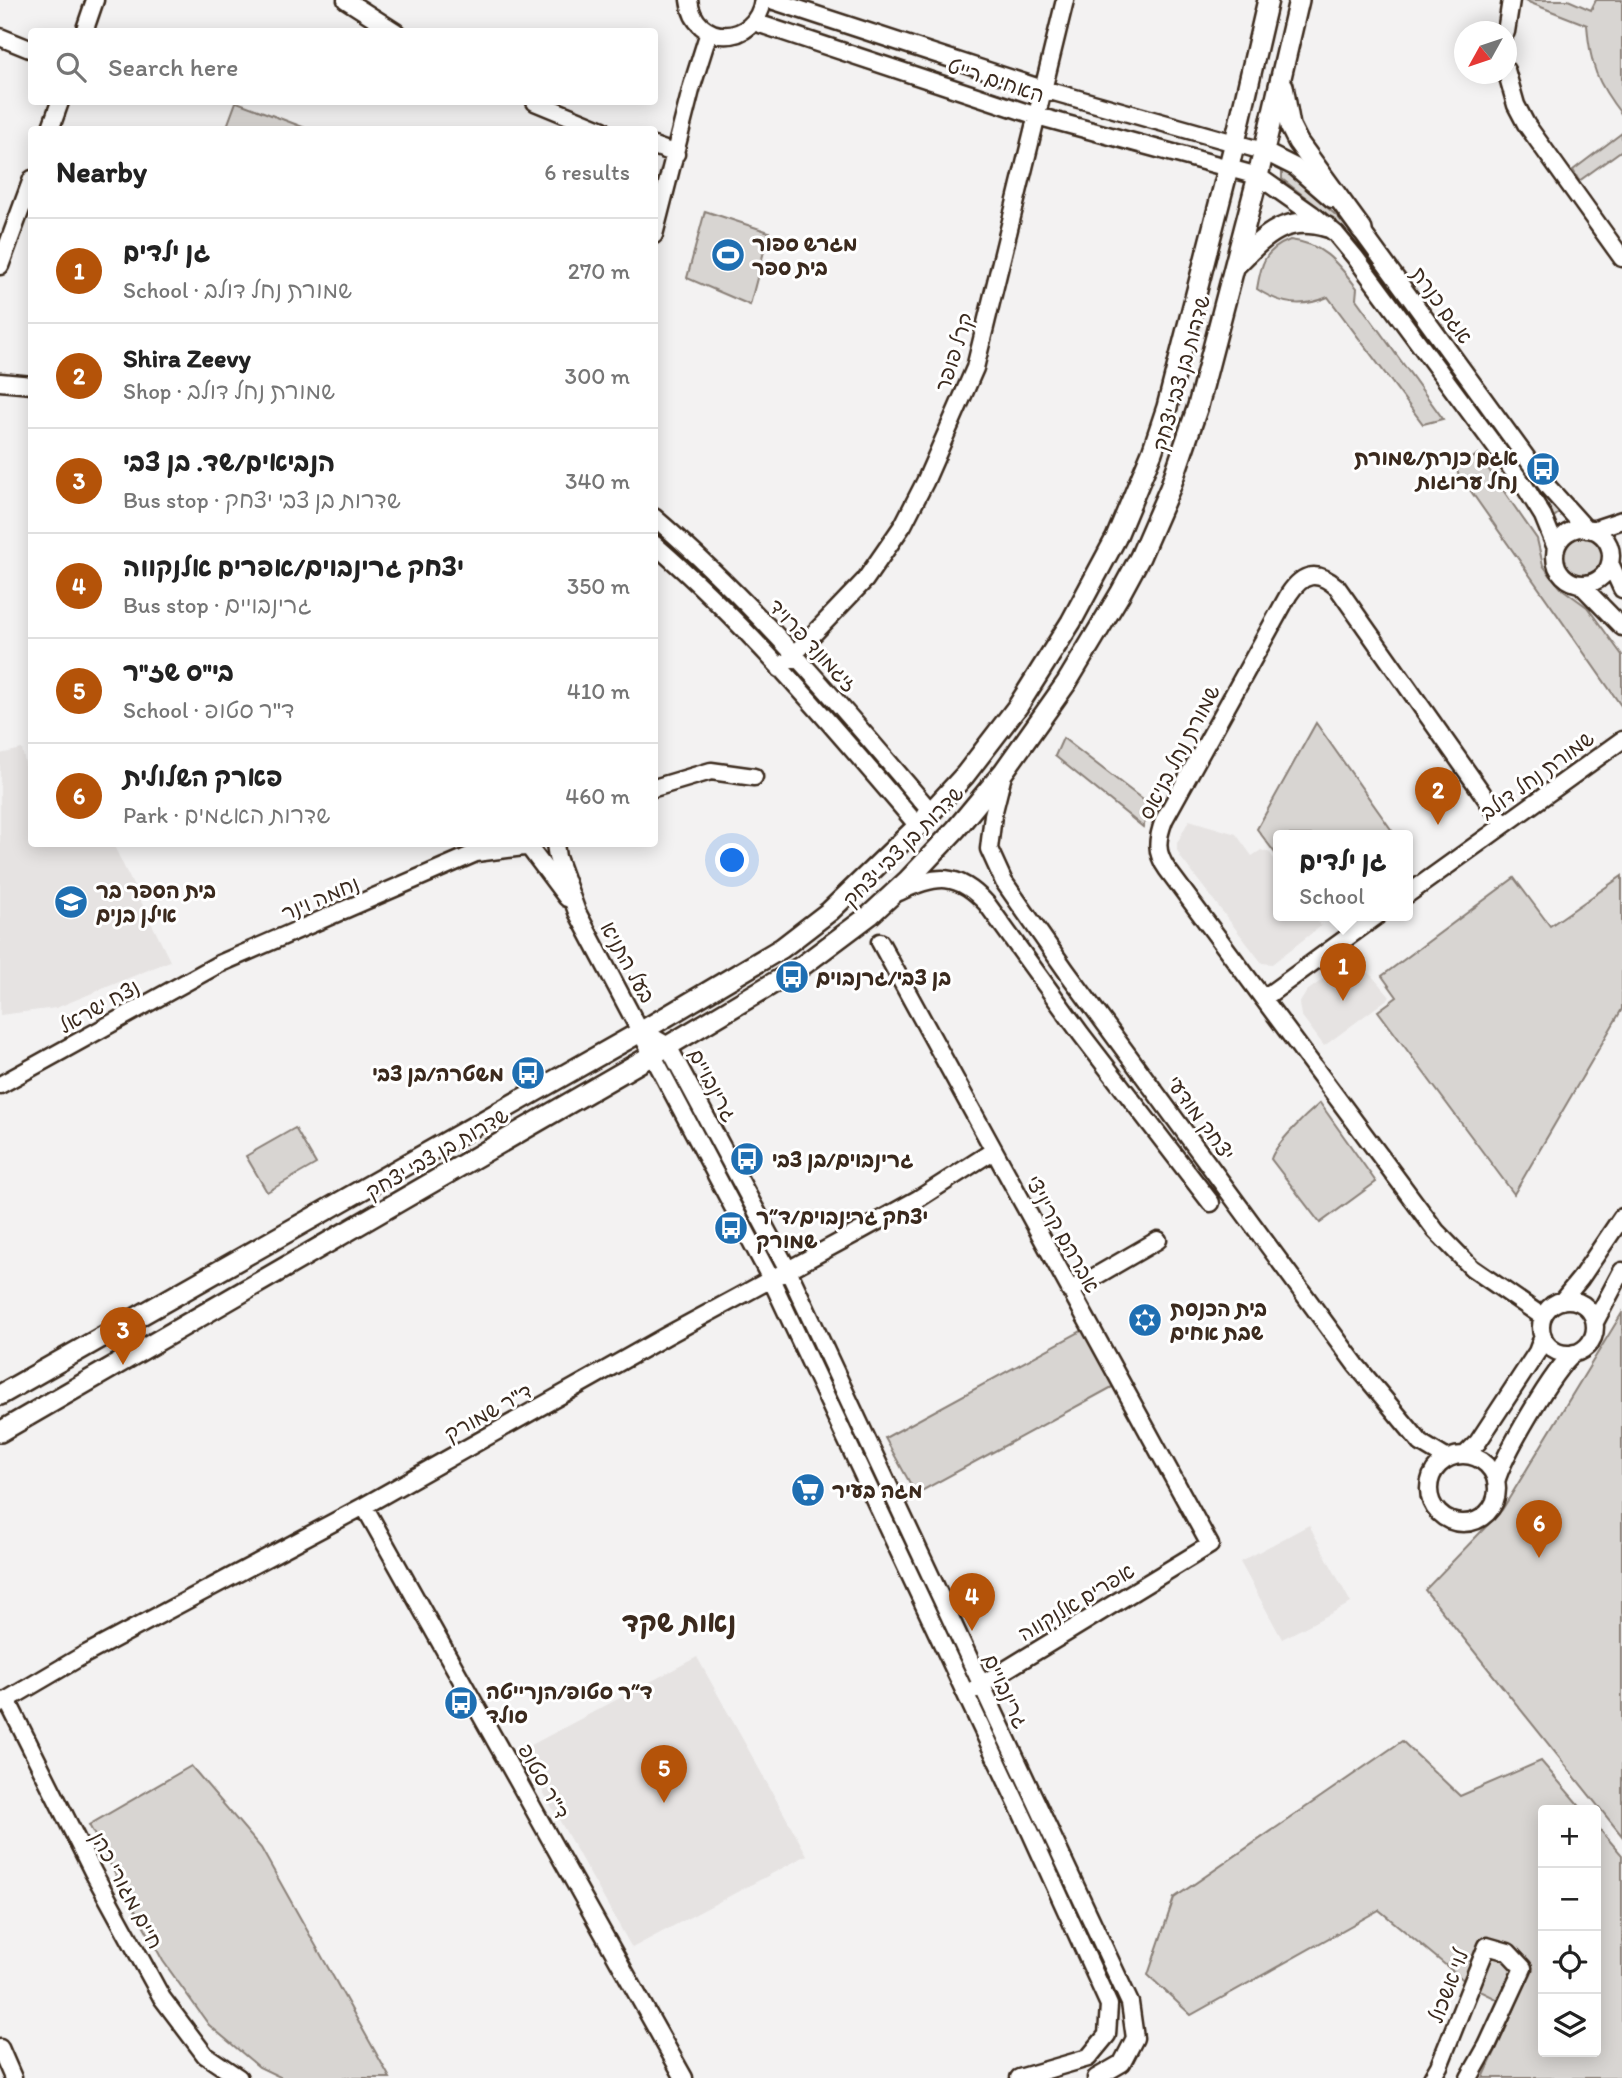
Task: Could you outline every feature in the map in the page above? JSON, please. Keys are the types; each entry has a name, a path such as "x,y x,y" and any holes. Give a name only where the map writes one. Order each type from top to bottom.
{"main road":[{"name":"שדרות בן צבי יצחק","path":"0,1395 642,1031 782,948 806,930 925,819 965,775 1018,706 1071,622 1116,538 1152,452 1167,407 1235,142 1268,0"},
{"name":"שדרות בן צבי יצחק","path":"2,1427 802,965 842,938 891,896 956,829 1004,771 1067,682 1140,557 1182,456 1198,407 1258,176 1299,0"},
{"path":"1282,74 1284,103 1290,126 1298,142 1362,230"},
{"path":"1235,265 1265,238 1284,226 1311,222 1327,227"}],"street":[{"path":"85,28 94,0"},
{"path":"346,0 390,28"},
{"path":"690,0 690,10 698,23 709,32 723,36 737,34 750,27 759,16 763,0"},
{"name":"האחים רייט","path":"771,0 1043,89 1235,142"},
{"name":"קרל פופר","path":"780,669 865,580 903,526 975,368 1065,0"},
{"path":"1508,21 1511,0"},
{"name":"האחים רייט","path":"754,22 1037,116 1228,169"},
{"path":"658,220 692,86 709,32"},
{"path":"0,37 28,48"},
{"path":"1511,84 1516,105 1527,124 1622,258"},
{"path":"51,126 59,105"},
{"path":"542,105 593,126"},
{"name":"אגם כנרת","path":"1235,142 1264,150 1282,159 1311,180 1362,230 1531,464 1589,529"},
{"path":"658,147 676,154"},
{"name":"אגם כנרת","path":"1228,169 1258,176 1327,227 1355,257 1525,487 1543,516 1556,548"},
{"path":"0,266 28,190"},
{"path":"0,382 28,385"},
{"name":"זיגמונד פרויד","path":"658,520 706,562 794,654 925,819"},
{"path":"1622,520 1589,529 1577,529 1564,536 1556,548 1556,565 1560,573 1580,584 1622,626"},
{"path":"1589,529 1602,536 1607,543 1610,560 1622,589"},
{"path":"1580,584 1593,583 1601,578 1622,539"},
{"name":"זיגמונד פרויד","path":"658,547 692,577 925,819"},
{"name":"שמורת נחל בניאס","path":"1504,824 1336,587 1329,581 1310,576 1301,579 1289,594 1164,820 1157,846 1161,861 1436,1231 1472,1268 1543,1317"},
{"name":"שמורת נחל דולב","path":"1413,890 1622,740"},
{"path":"658,787 711,771 754,777"},
{"name":"יצחק מודעי","path":"1004,771 990,832 989,849 1004,882 1034,927 1379,1394 1421,1443 1446,1458"},
{"name":"בעל התניא","path":"525,847 577,912"},
{"name":"נחמה וינר","path":"219,964 482,848 548,847"},
{"name":"בעל התניא","path":"555,847 577,912 642,1031"},
{"name":"יצחק מודעי","path":"891,896 920,882 936,879 965,884 987,904 1085,1039 1211,1203"},
{"path":"1264,998 1370,921"},
{"name":"אברהם קריניצי","path":"880,942 1210,1545"},
{"name":"נצח ישראל","path":"0,1085 219,964"},
{"name":"גרינבויים","path":"642,1031 659,1050 788,1270 1130,2003 1135,2038 1122,2063 1096,2078"},
{"path":"1085,1039 1119,1042"},
{"name":"גרינבויים","path":"659,1050 771,1279 1109,2005 1107,2035 1088,2058 1019,2078"},
{"name":"ד\"ר שמורק","path":"3,1702 82,1656 364,1506 918,1199 993,1151"},
{"path":"1465,1455 1478,1442 1537,1352 1543,1336 1543,1317 1550,1307 1562,1301 1580,1279 1622,1217"},
{"path":"1070,1291 1158,1240"},
{"path":"1496,1482 1489,1467 1480,1459 1465,1455 1446,1458 1431,1476 1429,1497 1434,1507 1450,1521 1470,1523 1487,1514 1496,1498 1496,1482 1506,1456 1561,1366 1574,1353 1588,1346 1594,1338 1595,1322 1622,1271"},
{"path":"1562,1301 1576,1301 1584,1305 1595,1322"},
{"path":"1543,1336 1555,1351 1574,1353"},
{"name":"ד\"ר סטופ","path":"364,1506 684,2078"},
{"name":"אפרים אלנקווה","path":"965,1695 1210,1545"},
{"name":"חיים מגורי כהן","path":"3,1702 162,1998 205,2055 239,2078"},
{"name":"לוי אשכול","path":"1432,2078 1487,1946 1508,1952 1523,1968 1469,2078"},
{"path":"0,2048 13,2078"}],"shaded area":[{"path":"1523,0 1568,0 1591,10 1596,0 1622,0 1622,115 1596,73 1587,25"},
{"path":"235,105 245,105 300,126 227,126"},
{"path":"1622,133 1622,150 1579,181 1573,170"},
{"path":"1282,168 1338,217 1359,242 1538,486 1560,512 1550,520 1339,227 1282,179"},
{"name":"מגרש ספור בית ספר","path":"705,211 769,232 750,305 687,278"},
{"path":"1290,240 1321,250 1343,271 1357,288 1356,299 1443,419 1423,424 1328,297 1300,304 1275,299 1257,289 1260,272 1269,253"},
{"path":"1478,454 1537,539 1543,565 1550,575 1561,588 1587,607 1622,655 1622,707 1456,470"},
{"path":"1584,533 1599,540 1606,555 1599,570 1584,577 1569,570 1562,555 1569,540"},
{"path":"1316,723 1391,830 1273,830 1273,850 1257,829"},
{"path":"1063,738 1151,806 1143,827 1055,756"},
{"name":"בית הספר בר אילן בנים","path":"22,749 28,776 28,847 114,847 170,961 56,1008 0,1015 0,754"},
{"path":"1189,820 1236,834 1252,856 1261,850 1270,853 1273,858 1273,921 1317,921 1321,926 1272,964 1262,963 1181,858 1177,843"},
{"path":"1622,876 1622,1009 1514,1194 1378,1011 1397,997 1382,976 1514,878 1550,926"},
{"path":"1355,956 1390,997 1324,1046 1301,1015 1299,1004 1307,991"},
{"path":"1320,1103 1376,1182 1320,1223 1271,1159 1285,1137"},
{"path":"295,1128 316,1164 267,1192 246,1156"},
{"path":"1622,1313 1622,1836 1601,1810 1601,1805 1597,1805 1425,1590 1502,1510"},
{"path":"1083,1330 1114,1386 916,1494 885,1438"},
{"path":"1309,1525 1351,1603 1282,1639 1240,1562"},
{"path":"697,1657 807,1855 632,1948 520,1751"},
{"path":"1402,1741 1460,1796 1541,1761 1579,1805 1538,1805 1538,2057 1601,2057 1601,1831 1622,1855 1622,2078 1483,2078 1515,2008 1472,1987 1379,1910 1191,2015 1148,1975 1174,1898"},
{"path":"191,1766 261,1848 390,2078 282,2078 259,2067 209,2025 163,1961 89,1825"}],"place":[{"name":"מגרש ספור בית ספר","path":"728,255"},
{"name":"אגם כנרת/שמורת נחל ערוגות","path":"1543,469"},
{"name":"Shira Zeevy","path":"1438,825"},
{"name":"בית הספר בר אילן בנים","path":"71,902"},
{"name":"בן צבי/גרנבוים","path":"792,977"},
{"name":"גן ילדים","path":"1343,1001"},
{"name":"משטרה/בן צבי","path":"528,1073"},
{"name":"גרינבוים/בן צבי","path":"747,1159"},
{"name":"יצחק גרינבוים/ד״ר שמורק","path":"731,1228"},
{"name":"בית הכנסת שבת אחים","path":"1145,1320"},
{"name":"הנביאים/שד. בן צבי","path":"123,1365"},
{"name":"מגה בעיר","path":"808,1490"},
{"name":"פארק השלולית","path":"1539,1558"},
{"name":"יצחק גרינבוים/אפרים אלנקווה","path":"972,1631"},
{"name":"ד״ר סטופ/הנרייטה סולד","path":"461,1703"},
{"name":"בי\"ס שז\"ר","path":"664,1803"}],"district":[{"name":"נאות שקד","path":"679,1622"}]}
